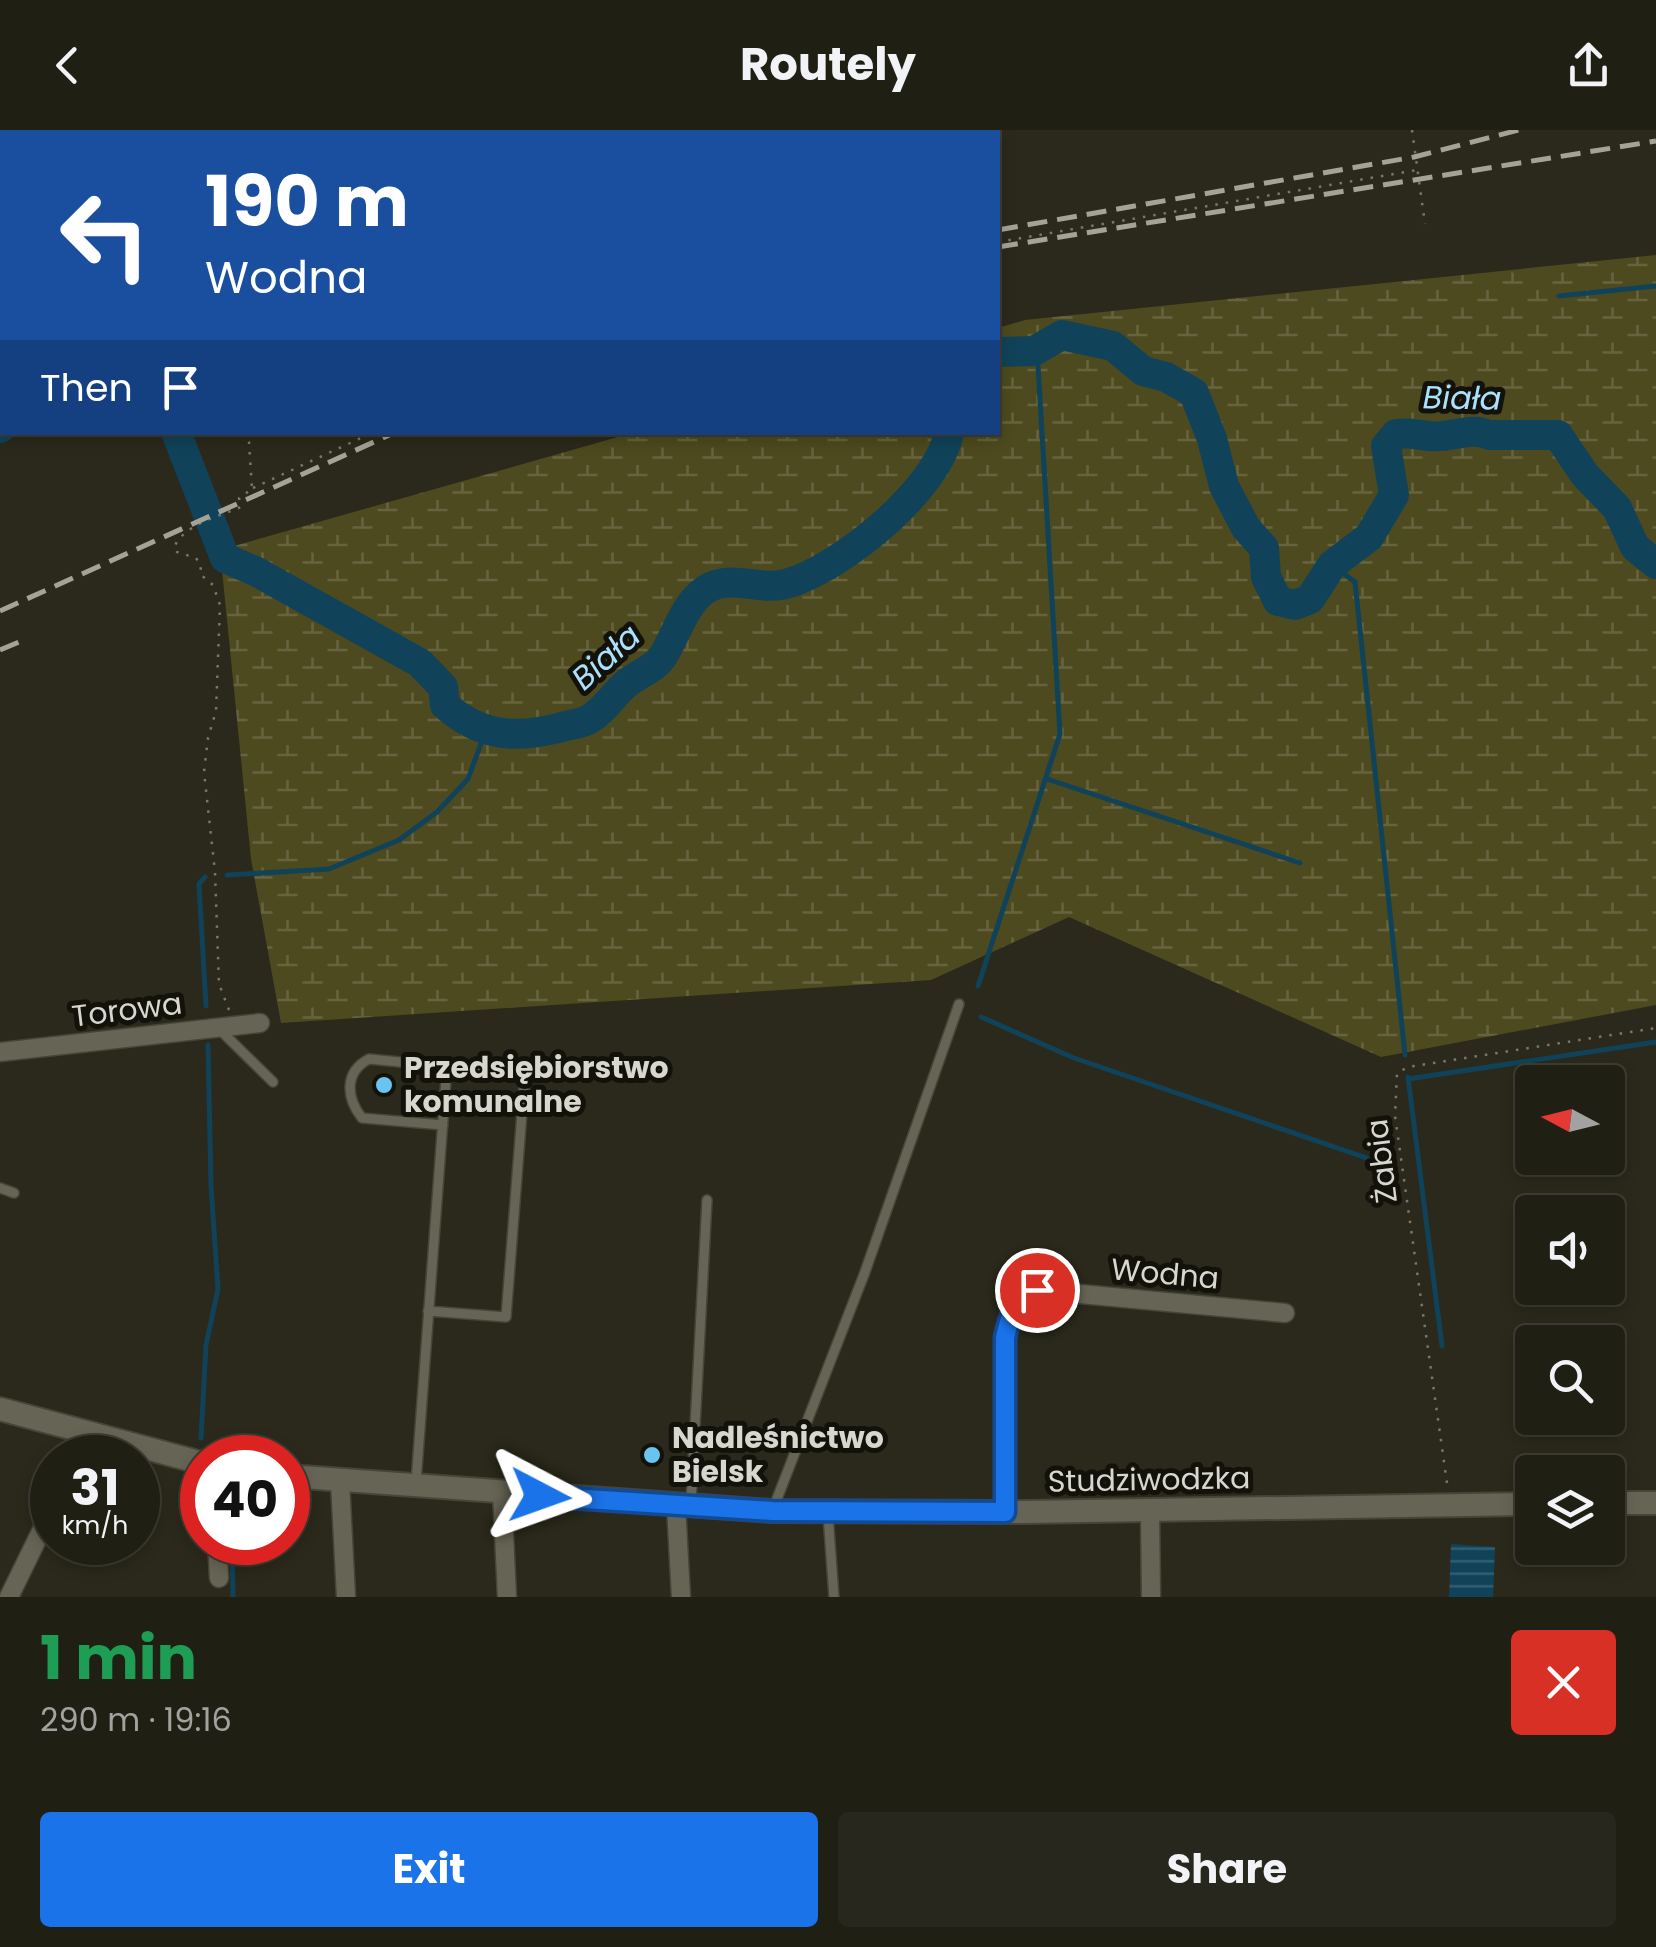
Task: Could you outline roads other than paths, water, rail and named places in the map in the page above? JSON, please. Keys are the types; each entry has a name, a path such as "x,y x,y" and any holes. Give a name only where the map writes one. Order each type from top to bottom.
{"street":[{"name":"Torowa","path":"0,1052 260,1023"},
{"name":"Wodna","path":"1005,1512 1005,1338 1010,1315 1019,1299 1037,1290 1285,1313"},
{"path":"0,1409 180,1457"},
{"name":"Studziwodzka","path":"310,1478 772,1511 1150,1511 1515,1504"},
{"path":"340,1481 346,1597"},
{"path":"502,1493 507,1597"},
{"path":"1625,1503 1656,1503"},
{"path":"681,1597 683,1505"},
{"path":"1150,1511 1151,1597"},
{"path":"9,1597 30,1555"},
{"path":"219,1565 219,1578"}],"lane":[{"path":"772,1511 864,1272 959,1004"},
{"path":"224,1027 273,1082"},
{"path":"428,1312 506,1317 525,1074 369,1058 357,1065 350,1090 352,1106 362,1118 442,1126"},
{"path":"415,1486 447,1066"},
{"path":"0,1188 14,1193"},
{"path":"683,1505 707,1200"},
{"path":"828,1512 834,1597"}],"water":[{"path":"1451,1544 1495,1547 1493,1597 1449,1597"}],"waterway":[{"path":"1559,296 1656,286"},
{"name":"Biała","path":"1000,352 1034,351 1062,335 1113,346 1143,371 1166,377 1194,393 1212,439 1224,486 1246,528 1264,548 1266,577 1278,601 1295,605 1310,599 1332,565 1369,537 1394,495 1386,446 1401,433 1558,435 1585,475 1617,508 1635,547 1656,564"},
{"path":"978,986 1060,734 1037,349"},
{"name":"Biała","path":"177,435 225,558 420,663 443,687 445,705 484,729 512,734 581,723 593,717 627,683 660,660 694,600 710,587 729,582 777,586 808,576 833,562 884,524 907,501 927,478 948,435"},
{"path":"1332,565 1355,582 1405,1055"},
{"path":"227,875 329,869 399,840 437,812 468,779 486,730"},
{"path":"1047,779 1300,863"},
{"path":"205,877 199,884 206,1006"},
{"path":"981,1017 1074,1058 1390,1166"},
{"path":"1408,1079 1656,1042"},
{"path":"201,1435 206,1345 218,1289 208,1045"},
{"path":"1408,1077 1442,1346"},
{"path":"232,1565 233,1597"}],"railway":[{"path":"1000,230 1414,157 1519,130"},
{"path":"1000,247 1656,141"},
{"path":"0,611 389,435"},
{"path":"0,650 24,640"}],"place":[{"name":"Przedsiębiorstwo komunalne","path":"384,1085"},
{"name":"Nadleśnictwo Bielsk","path":"652,1455"}]}
